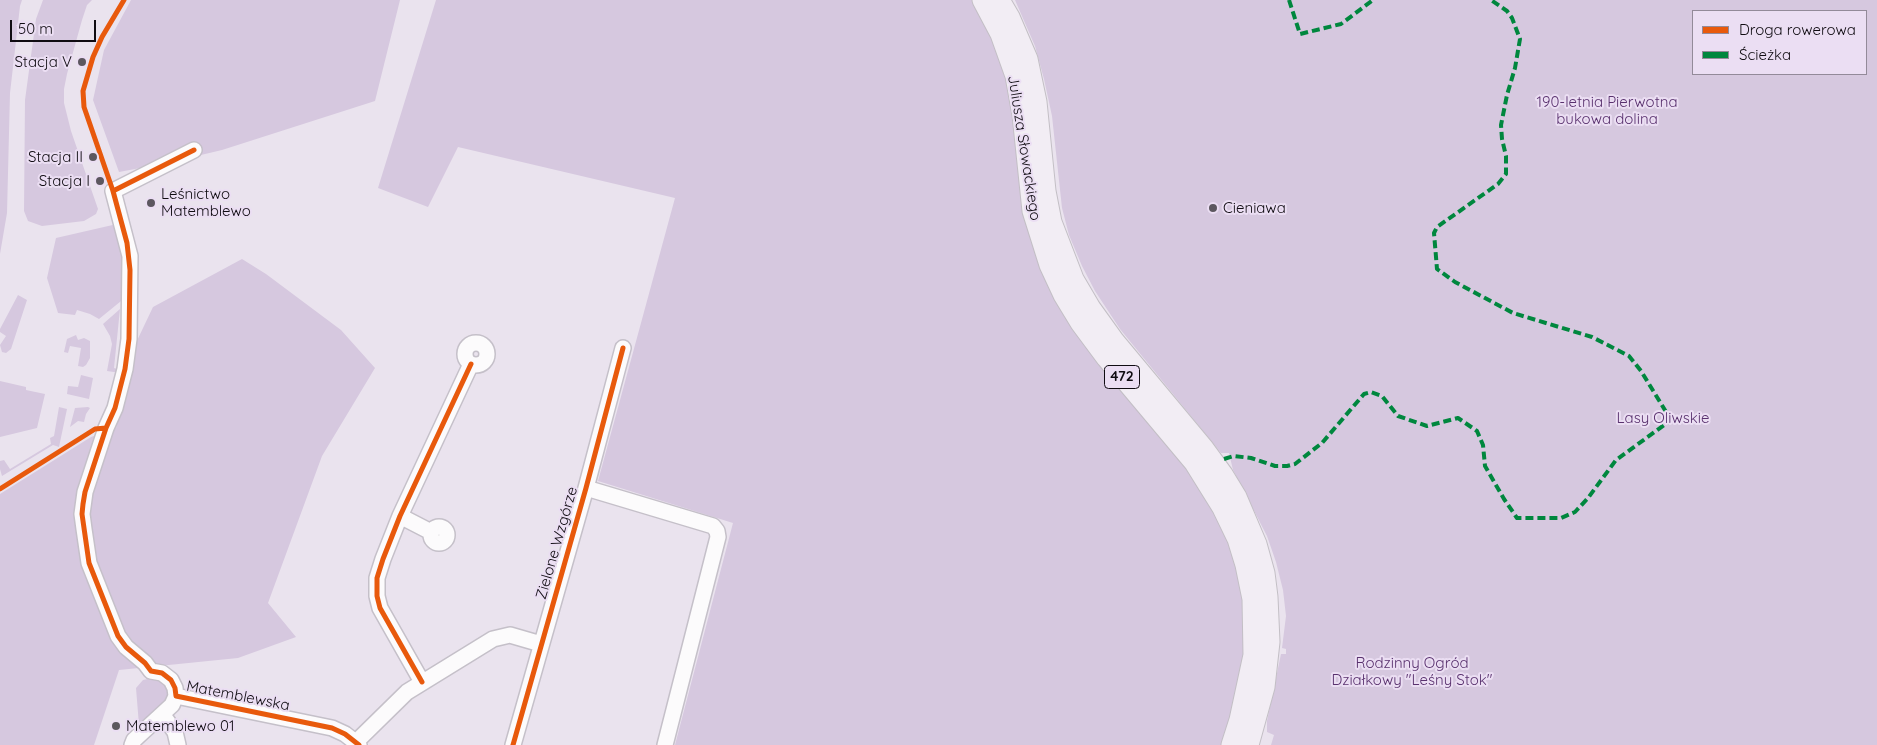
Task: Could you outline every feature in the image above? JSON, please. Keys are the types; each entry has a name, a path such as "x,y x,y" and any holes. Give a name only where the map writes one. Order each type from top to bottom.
{"main road":[{"name":"Juliusza Słowackiego","path":"982,0 1000,34 1015,76 1022,115 1032,211 1049,265 1063,295 1106,358 1194,463 1222,508 1237,540 1245,565 1252,599 1253,655 1239,720 1231,745"},
{"name":"Juliusza Słowackiego","path":"1000,0 1010,17 1028,59 1037,102 1046,191 1052,222 1074,279 1091,308 1114,340 1204,448 1223,474 1237,497 1257,544 1267,589 1270,642 1265,687 1249,745"}],"street":[{"name":"Matemblewska","path":"132,745 134,740 172,705 176,696 175,688 170,680 162,673 151,671 145,663 126,647 118,636 89,563 82,514 85,492 121,387 129,339 130,256 113,191 194,150"},
{"name":"Zielone Wzgórze","path":"513,745 586,488 623,348"},
{"path":"422,682 385,618 377,596 379,569 400,516 471,364"},
{"name":"Zielone Wzgórze","path":"586,488 713,526 717,531 718,537 665,745"},
{"path":"400,516 431,532"},
{"path":"357,743 396,701 422,682 500,636 510,634 542,644"},
{"name":"Matemblewska","path":"176,696 257,711 332,728 345,734 357,743"},
{"path":"163,715 175,732 178,745"}],"green space":[{"path":"0,0 22,0 10,93 7,213 0,254"},
{"path":"43,0 92,0 87,5 67,74 64,103 71,131 98,209 96,214 84,221 42,226 28,221 24,211 25,100 36,19"},
{"path":"131,0 400,0 375,101 222,150 119,172 93,100 104,50"},
{"path":"436,0 973,0 992,34 1006,74 1012,99 1028,230 1039,263 1204,489 1234,554 1244,598 1246,646 1240,688 1223,745 675,745 733,523 598,481 675,198 458,147 428,207 378,188"},
{"name":"Lasy Oliwskie","path":"1015,0 1877,0 1877,745 1271,745 1274,735 1267,732 1267,721 1281,654 1286,654 1286,649 1282,648 1286,616 1283,590 1276,562 1267,536 1233,470 1229,453 1221,453 1120,329 1095,291 1082,266 1069,235 1062,208 1052,116 1035,46"},
{"path":"117,224 126,264 126,297 99,319 77,310 75,315 58,313 47,278 56,238"},
{"path":"242,259 266,274 341,330 375,368 322,456 268,603 296,637 238,658 119,670 94,745 0,745 0,494 91,437 116,428 134,347 153,307"},
{"path":"18,295 27,300 11,349 6,353 2,352 0,345 6,336 0,332 0,329"},
{"path":"120,309 114,368 117,369 116,372 107,371 112,344 103,324"},
{"path":"76,335 78,340 84,338 90,341 90,358 83,367 78,366 81,348 70,346 68,353 64,352 67,339"},
{"path":"81,375 93,378 89,399 67,394 68,386 78,387"},
{"path":"0,381 45,394 37,428 0,437"},
{"path":"59,407 67,409 59,447 53,445 2,476 0,461 4,460 10,469 51,444 50,438 54,436"},
{"path":"75,408 90,408 84,422 78,421 70,427"},
{"path":"156,678 165,684 169,694 168,700 139,725 136,688 143,680"}],"marked path":[{"path":"1289,0 1300,34 1341,24 1373,0"},
{"path":"1224,459 1234,456 1251,458 1275,466 1295,464 1322,443 1364,394 1371,392 1382,396 1398,416 1427,426 1458,418 1477,431 1483,445 1485,466 1517,518 1561,518 1575,512 1588,498 1616,460 1667,423 1668,415 1641,371 1629,356 1592,337 1513,313 1455,282 1437,269 1434,233 1437,227 1498,184 1506,174 1506,156 1501,125 1520,39 1512,18 1507,11 1491,0"}],"cycle path":[{"path":"124,0 102,37 93,57 83,91 84,107 113,191 127,243 130,270 129,339 125,369 115,408 106,428 85,492 83,504 82,514 89,563 118,636 126,647 145,663 151,671 162,673 171,680 176,696 332,728 345,734 359,745"},
{"path":"113,191 194,150"},
{"path":"513,745 586,488 623,348"},
{"path":"422,682 380,608 377,596 377,578 400,516 471,364"},
{"path":"0,489 95,429 106,428"}],"place":[{"name":"Stacja V","path":"82,62"},
{"name":"Stacja II","path":"93,157"},
{"name":"Stacja I","path":"100,181"},
{"name":"Leśnictwo Matemblewo","path":"151,203"},
{"name":"Cieniawa","path":"1213,208"},
{"name":"Matemblewo 01","path":"116,726"}],"park label":[{"name":"190-letnia Pierwotna bukowa dolina","path":"1607,110"},
{"name":"Rodzinny Ogród Działkowy \"Leśny Stok\"","path":"1412,672"}]}
